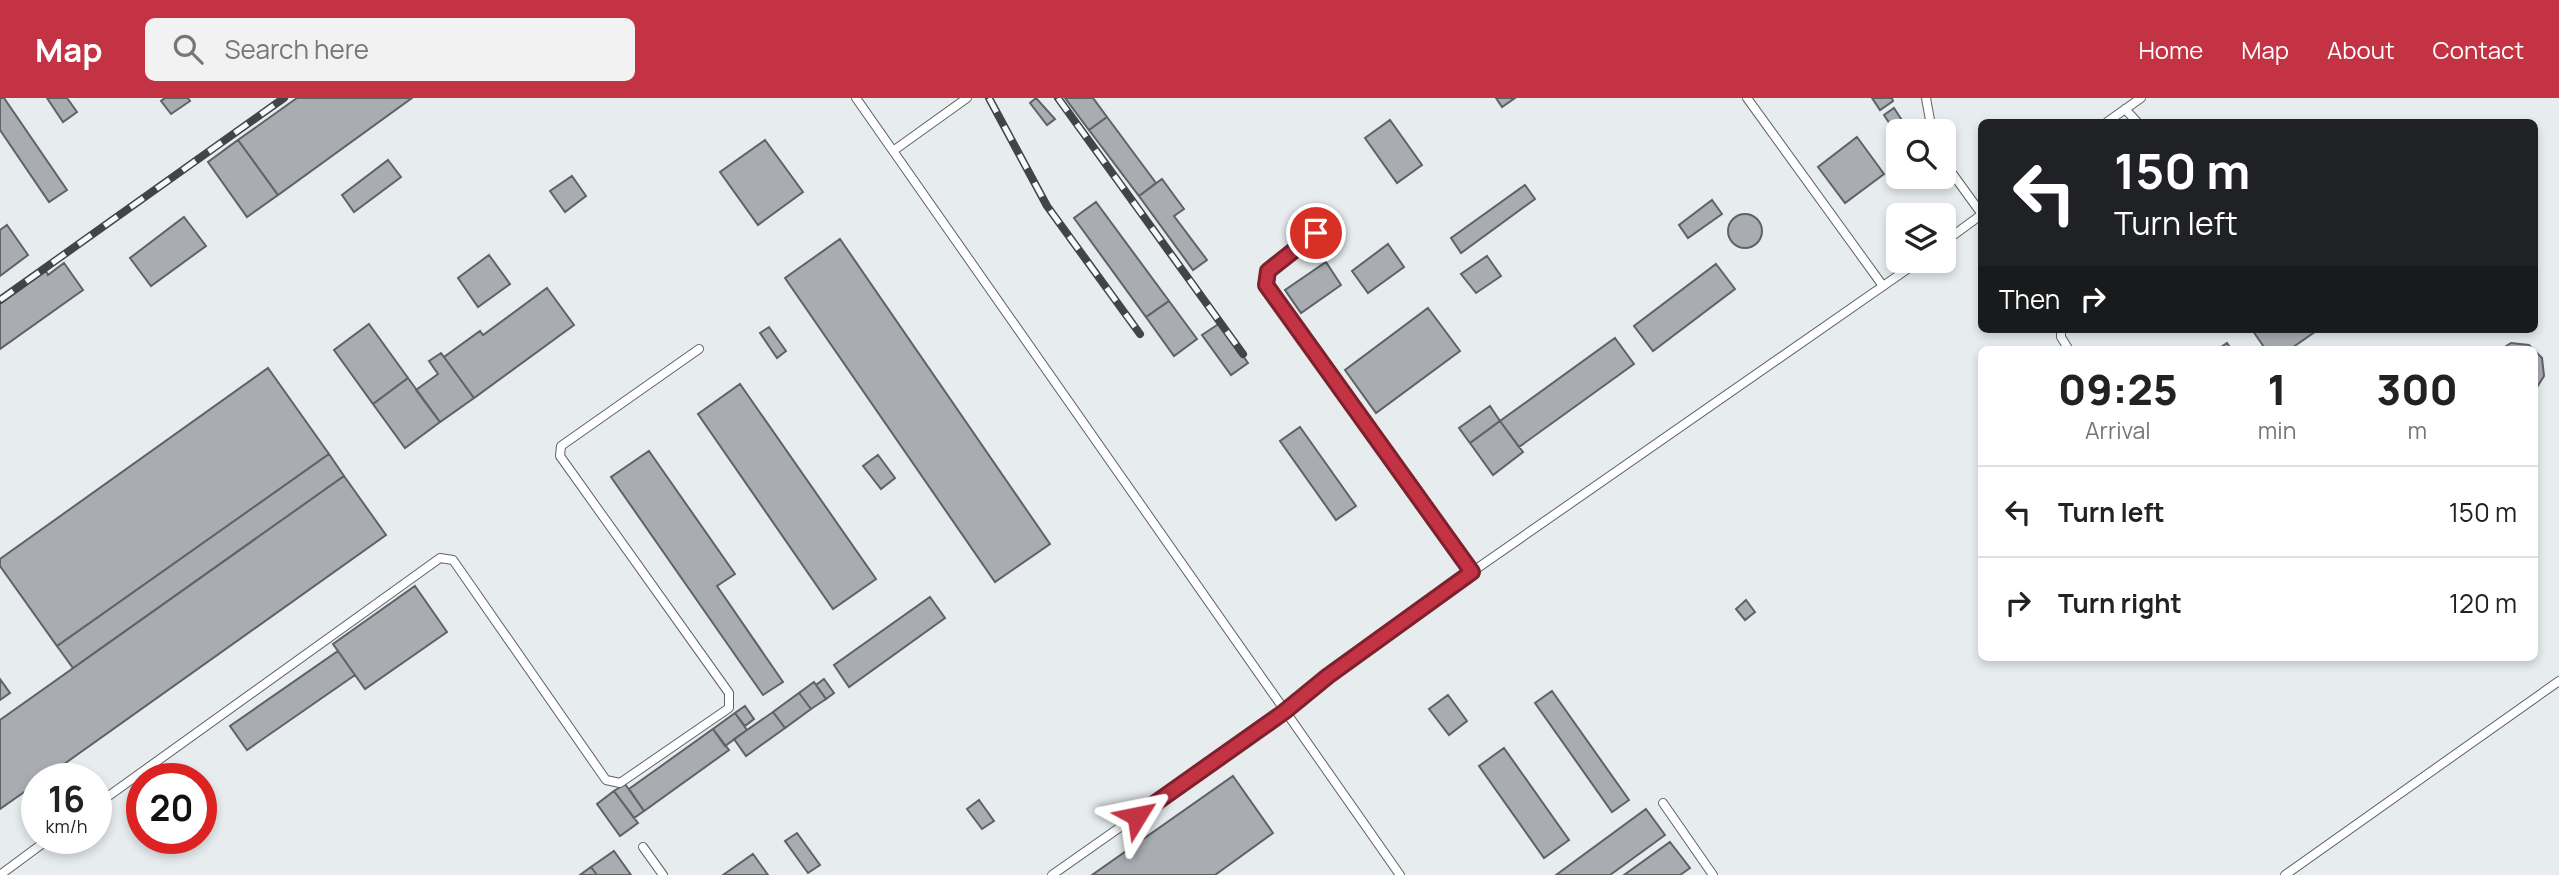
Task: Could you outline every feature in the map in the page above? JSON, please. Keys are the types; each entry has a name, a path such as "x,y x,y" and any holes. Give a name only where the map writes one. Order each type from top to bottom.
{"lane":[{"path":"856,98 1400,875"},
{"path":"893,151 967,98"},
{"path":"1747,98 1883,286"},
{"path":"1926,98 1930,119"},
{"path":"2112,119 2141,98"},
{"path":"2125,110 2134,119"},
{"path":"1956,179 1978,210"},
{"path":"1956,233 1978,216"},
{"path":"1316,233 1268,271 1266,285 1472,572"},
{"path":"1052,875 1284,712 1328,676 1472,572 1902,273"},
{"path":"112,794 440,558 453,560 607,780 620,783 729,708 729,693 560,456 561,446 699,349"},
{"path":"2285,875 2559,681"},
{"path":"1663,803 1713,875"},
{"path":"643,848 663,875"},
{"path":"0,875 28,854"}],"building":[{"path":"0,98 4,98 67,190 49,202 0,130"},
{"path":"47,98 67,98 77,112 63,122"},
{"path":"165,98 188,98 190,101 171,114 161,101"},
{"path":"297,98 412,98 278,195 238,140"},
{"path":"1036,98 1055,119 1047,125 1030,103"},
{"path":"1065,98 1093,98 1107,117 1089,130"},
{"path":"1496,98 1515,98 1502,107"},
{"path":"1872,98 1892,98 1893,101 1880,110"},
{"path":"1894,108 1901,119 1887,119 1884,115"},
{"path":"1107,117 1156,183 1139,196 1089,130"},
{"path":"1390,120 1422,165 1397,183 1365,138"},
{"path":"1857,137 1884,174 1845,203 1818,167"},
{"path":"238,140 278,195 247,217 208,162"},
{"path":"765,140 803,192 758,225 720,172"},
{"path":"388,160 401,177 354,212 342,195"},
{"path":"572,176 586,196 565,212 550,191"},
{"path":"1162,179 1184,209 1174,216 1207,260 1193,270 1139,196"},
{"path":"1525,185 1535,199 1461,253 1451,238"},
{"path":"1712,200 1722,214 1688,238 1679,225"},
{"path":"1096,202 1169,301 1146,317 1074,218"},
{"path":"1745,214 1757,219 1762,231 1757,243 1745,248 1733,243 1728,231 1733,219"},
{"path":"184,217 206,246 151,286 130,258"},
{"path":"7,225 28,255 0,276 0,230"},
{"path":"840,239 1050,544 995,582 785,278"},
{"path":"1388,244 1404,267 1368,293 1352,271"},
{"path":"489,255 510,284 478,307 458,278"},
{"path":"1487,256 1501,276 1476,293 1461,274"},
{"path":"1326,262 1341,285 1301,313 1285,290"},
{"path":"64,263 83,290 0,349 0,304 46,271 48,275"},
{"path":"1716,264 1735,289 1653,351 1634,326"},
{"path":"547,288 574,325 474,398 444,357 480,331 483,335"},
{"path":"1169,301 1197,339 1174,356 1146,317"},
{"path":"1428,308 1460,351 1376,413 1345,370"},
{"path":"1220,323 1248,363 1231,375 1202,335"},
{"path":"369,324 408,378 373,404 334,350"},
{"path":"769,327 786,351 777,358 760,333"},
{"path":"2254,333 2313,333 2295,346 2263,346"},
{"path":"1615,338 1634,364 1519,447 1500,421"},
{"path":"2511,343 2530,346 2506,346"},
{"path":"441,353 474,398 440,422 416,390 438,374 429,361"},
{"path":"2538,354 2542,358 2544,376 2538,386"},
{"path":"268,368 329,454 57,646 0,566 0,559"},
{"path":"408,378 440,422 405,448 373,404"},
{"path":"740,384 876,579 833,609 698,414"},
{"path":"1490,406 1500,421 1470,443 1459,428"},
{"path":"1500,421 1523,452 1493,475 1470,443"},
{"path":"1300,427 1356,506 1336,520 1280,441"},
{"path":"649,451 735,574 717,586 783,682 763,695 611,477"},
{"path":"329,454 344,476 73,668 57,646"},
{"path":"878,455 895,478 881,489 863,466"},
{"path":"344,476 386,535 65,763 21,763 21,794 0,809 0,720"},
{"path":"415,586 447,632 365,689 333,644"},
{"path":"930,597 945,618 849,687 834,665"},
{"path":"1746,600 1755,612 1745,620 1736,609"},
{"path":"338,651 355,675 247,750 230,726"},
{"path":"0,679 10,693 0,700"},
{"path":"824,679 834,693 826,699 816,685"},
{"path":"814,682 826,699 811,709 799,693"},
{"path":"1552,691 1629,800 1612,812 1535,703"},
{"path":"799,693 811,709 785,728 773,712"},
{"path":"1448,695 1467,721 1449,735 1429,709"},
{"path":"745,706 754,719 745,726 735,713"},
{"path":"773,712 785,728 746,756 734,739"},
{"path":"735,713 747,730 725,746 713,729"},
{"path":"713,729 729,750 644,811 629,789"},
{"path":"1504,748 1569,840 1544,858 1479,766"},
{"path":"1233,776 1273,833 1215,875 1092,875"},
{"path":"625,784 644,811 634,818 614,791"},
{"path":"614,791 638,823 620,836 597,804"},
{"path":"979,800 994,821 982,829 967,809"},
{"path":"1646,809 1665,835 1610,875 1556,875"},
{"path":"797,833 820,865 808,873 785,841"},
{"path":"1670,842 1690,868 1680,875 1624,875"},
{"path":"614,851 631,875 597,875 591,867"},
{"path":"753,854 768,875 723,875"},
{"path":"591,867 597,875 580,875"}],"railway":[{"path":"0,300 284,98"},
{"path":"989,98 1047,206 1140,334"},
{"path":"1058,98 1243,354"}],"route":[{"path":"1137,816 1284,712 1328,676 1472,572 1266,285 1268,271 1316,233"}]}
